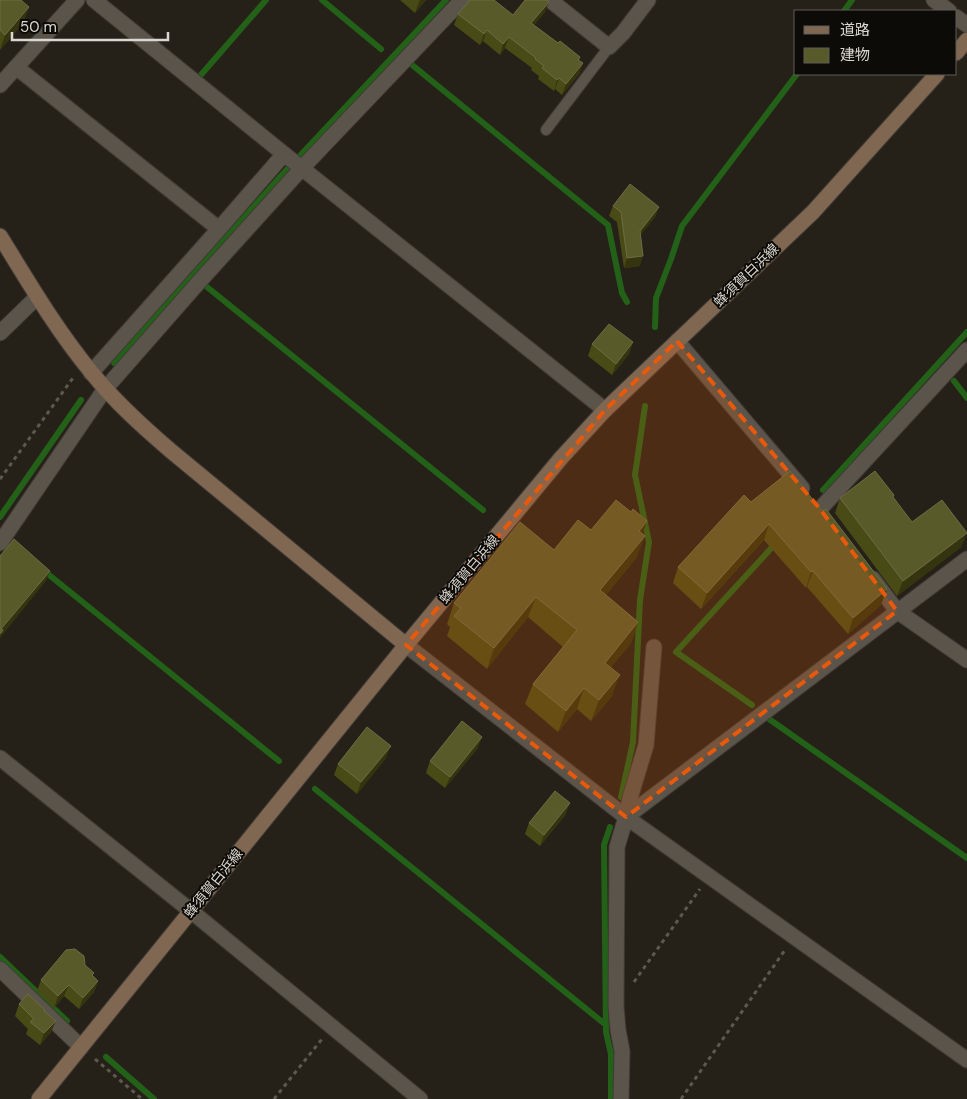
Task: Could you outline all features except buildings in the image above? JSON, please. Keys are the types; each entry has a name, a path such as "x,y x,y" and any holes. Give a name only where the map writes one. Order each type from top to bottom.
{"main road":[{"path":"957,51 967,40"},
{"name":"蜂須賀白浜線","path":"39,1099 406,645 561,458 605,410 813,212 936,75"},
{"path":"0,236 37,298 67,341 105,389 141,426 406,645"}],"street":[{"path":"0,85 77,0"},
{"path":"94,0 605,410"},
{"path":"88,368 219,229 294,162 462,0"},
{"path":"550,0 608,47 623,33 648,0"},
{"path":"934,0 948,10"},
{"path":"957,18 967,26"},
{"path":"16,67 219,229"},
{"path":"0,543 105,389 198,283 294,162"},
{"path":"0,333 37,298"},
{"path":"677,341 823,513 967,350"},
{"path":"626,817 967,558"},
{"path":"862,564 897,611 967,660"},
{"path":"406,645 626,817 967,1060"},
{"path":"621,1099 622,1051 616,1006 617,847 646,746 654,647"},
{"path":"0,758 191,911 420,1099"},
{"path":"0,969 81,1047"}],"lane":[{"path":"546,130 608,47"}],"path":[{"path":"0,479 88,368"},
{"path":"616,1006 710,876"},
{"path":"680,1099 794,937"},
{"path":"274,1099 332,1027"},
{"path":"81,1047 142,1099"}],"highlighted area":[{"path":"677,341 820,509 897,611 626,817 406,645 605,410"}],"waterway":[{"path":"200,76 266,0"},
{"path":"322,0 381,49"},
{"path":"114,363 280,177 446,0"},
{"path":"845,10 852,0"},
{"path":"411,64 608,225 622,293 627,302"},
{"path":"655,327 656,298 682,226 796,75"},
{"path":"207,287 483,510"},
{"path":"823,490 967,332"},
{"path":"954,381 967,398"},
{"path":"0,517 81,400"},
{"path":"621,797 633,742 640,600 649,542 635,475 645,406"},
{"path":"752,705 676,652 776,543"},
{"path":"43,570 279,761"},
{"path":"769,719 967,858"},
{"path":"315,789 606,1025"},
{"path":"610,827 604,845 606,1032 611,1054 611,1099"},
{"path":"0,957 67,1021"},
{"path":"106,1057 154,1099"}]}
